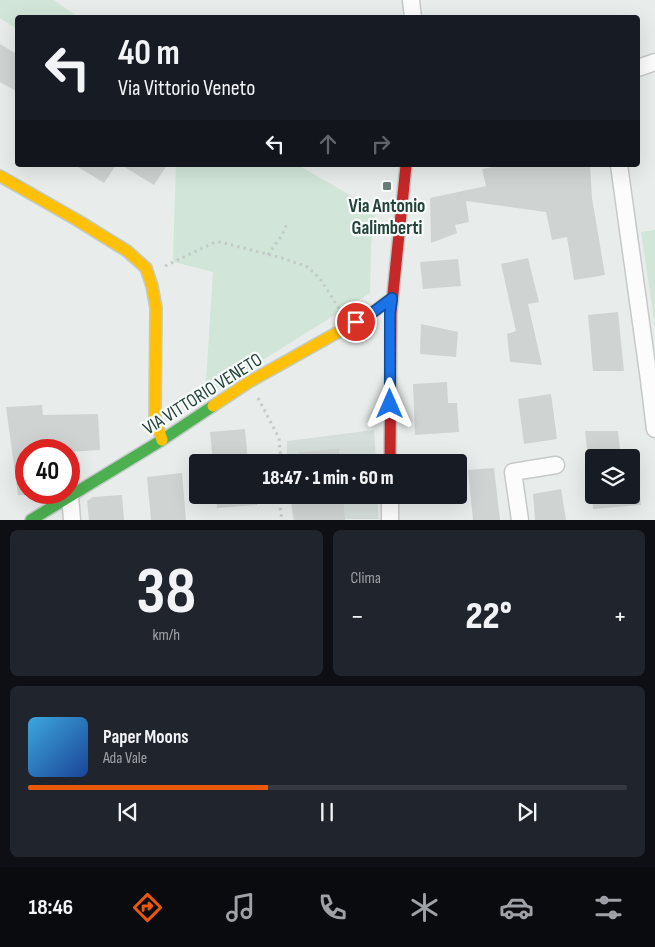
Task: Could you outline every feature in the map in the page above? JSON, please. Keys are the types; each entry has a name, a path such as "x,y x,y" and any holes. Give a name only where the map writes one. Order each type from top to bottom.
{"street":[{"path":"412,0 413,15"},
{"path":"640,67 655,62"},
{"path":"390,454 392,298 406,167"},
{"path":"619,167 650,380 655,429"},
{"path":"0,176 78,220 127,251 146,268 156,308 155,418 162,440"},
{"name":"VIA VITTORIO VENETO","path":"80,490 162,440 249,382 372,313 392,298"},
{"path":"520,520 513,472 556,465"},
{"name":"VIA VITTORIO VENETO","path":"31,520 57,504"},
{"path":"71,504 72,520"},
{"path":"390,504 390,520"}],"path":[{"path":"268,255 282,235 286,224"},
{"path":"161,268 213,243 220,242 308,267 320,280 343,315"},
{"path":"249,382 279,438 281,454"},
{"path":"279,504 282,520"}],"shaded area":[{"path":"374,430 376,454 287,454 287,441"},
{"path":"291,504 378,504 379,519 293,519"}],"green space":[{"path":"0,0 54,0 75,15 15,15 15,28 0,18"},
{"path":"176,167 301,167 376,210 371,245 370,293 205,396 213,272 174,262"},
{"path":"655,230 655,327 641,232"}],"building":[{"path":"0,44 15,53 15,90 0,82"},
{"path":"78,167 115,167 104,183"},
{"path":"124,167 166,167 154,185"},
{"path":"494,167 590,167 592,198 605,275 574,280 567,237 552,240 546,212 466,201 469,222 455,225 457,233 431,243 430,198 486,186 482,169"},
{"path":"528,258 539,302 528,304 542,365 510,362 507,334 516,331 501,264"},
{"path":"458,259 461,286 423,289 420,262"},
{"path":"618,312 624,371 593,371 588,315"},
{"path":"421,324 458,332 456,357 420,354"},
{"path":"447,382 448,403 457,403 459,432 415,435 413,384"},
{"path":"551,394 557,439 524,444 518,399"},
{"path":"42,405 43,415 98,414 100,450 80,451 80,439 15,439 15,473 6,407"},
{"path":"245,429 247,454 212,454 210,432"},
{"path":"585,431 618,431 620,449 587,449"},
{"path":"339,449 339,454 299,454 299,452"},
{"path":"494,468 500,520 473,520 468,470"},
{"path":"182,473 186,520 151,520 147,477"},
{"path":"561,489 566,520 535,520 533,494"},
{"path":"122,495 124,520 89,520 87,501 93,497"},
{"path":"640,495 641,505 593,509 593,504 640,504"},
{"path":"217,504 257,504 257,505 217,508"},
{"path":"292,504 344,504 345,520 294,520"}],"traffic: fast":[{"path":"31,520 162,440 213,406"}],"traffic: slow":[{"path":"0,176 127,251 146,268 156,308 155,418 162,440"},
{"path":"213,406 249,382 372,313 392,298"}],"traffic: jam":[{"path":"390,454 391,313 406,167"}],"place":[{"name":"Via Antonio Galimberti","path":"387,186"}],"route":[{"path":"356,322 392,298 390,313 390,404"}]}
